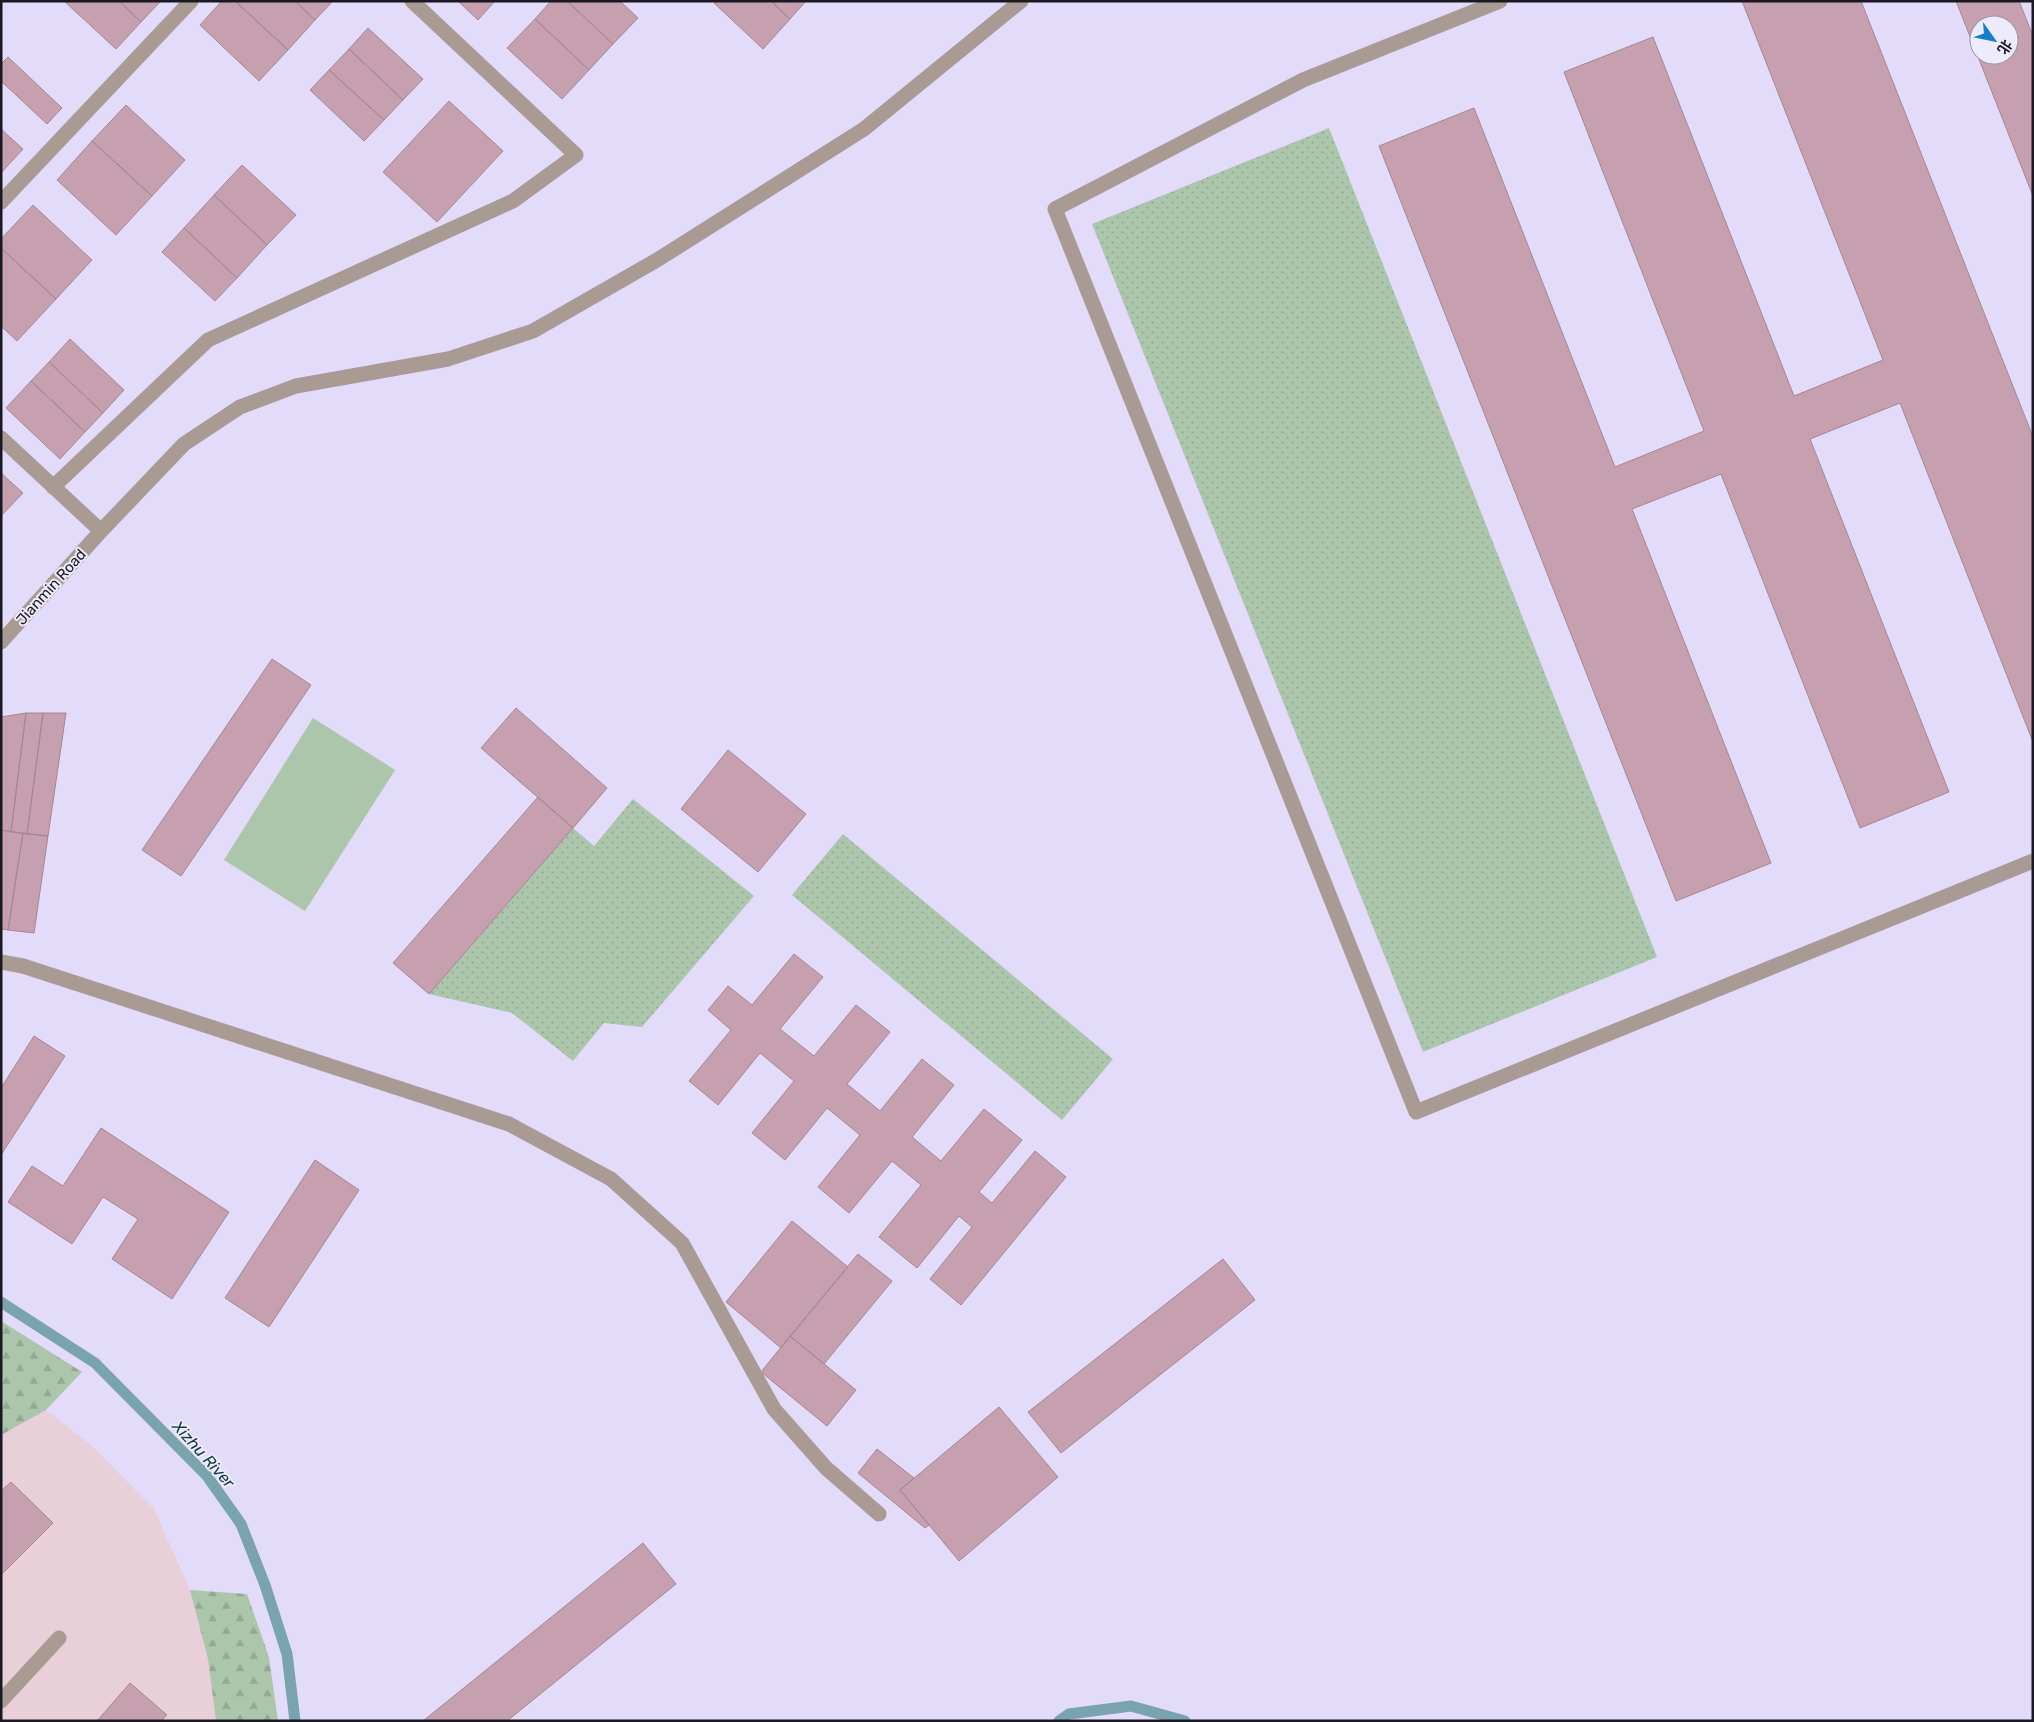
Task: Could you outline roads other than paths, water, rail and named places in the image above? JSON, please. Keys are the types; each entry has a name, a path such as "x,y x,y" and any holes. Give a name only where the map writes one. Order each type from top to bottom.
{"street":[{"path":"1,202 191,1"},
{"path":"53,486 208,340 513,201 576,155 412,1"},
{"name":"Jianmin Road","path":"1,642 101,531 184,444 240,407 296,386 448,359 533,330 657,260 864,129 1021,1"},
{"path":"1500,1 1303,80 1055,209 1416,1112 2033,861"},
{"path":"1,438 101,531"},
{"path":"1,962 23,966 509,1124 611,1179 682,1243 774,1409 826,1468 879,1514"},
{"path":"1,1702 59,1638"}],"waterway":[{"name":"Xizhu River","path":"1,1302 95,1363 207,1476 241,1524 265,1585 287,1654 295,1721"},
{"name":"Xizhu River","path":"1059,1721 1069,1714 1131,1706 1185,1721"}]}
